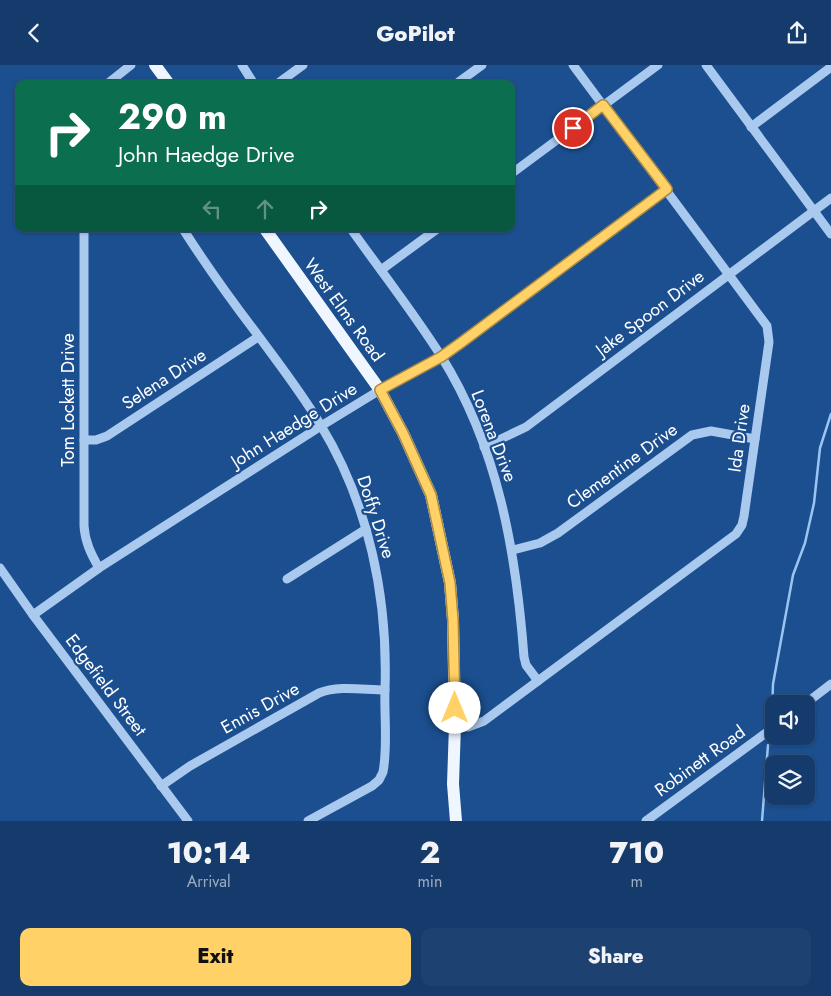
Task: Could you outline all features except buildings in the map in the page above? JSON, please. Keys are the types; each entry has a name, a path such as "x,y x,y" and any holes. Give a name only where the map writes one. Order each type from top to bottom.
{"main road":[{"path":"155,65 166,80"},
{"name":"West Elms Road","path":"267,232 380,390 403,433 431,495 450,583 453,620 455,725 453,784 456,821"}],"street":[{"path":"112,80 131,65"},
{"path":"242,65 251,80"},
{"path":"282,80 303,65"},
{"path":"461,80 482,65"},
{"name":"Ida Drive","path":"455,725 468,727 484,721 736,534 742,525 744,516 770,342 767,326 573,65"},
{"path":"515,171 658,65"},
{"path":"706,65 831,234"},
{"path":"751,127 831,67"},
{"name":"John Haedge Drive","path":"33,615 99,568 322,426 380,390 441,357 667,189"},
{"name":"Jake Spoon Drive","path":"484,447 526,427 831,198"},
{"name":"Tom Lockett Drive","path":"84,232 85,539 90,553 99,568"},
{"name":"Doffy Drive","path":"185,232 210,271 288,375 322,426 348,478 373,555 385,631 384,766 379,780 308,821"},
{"name":"Lorena Drive","path":"353,232 441,357 472,416 502,504 513,550 520,600 524,657 526,665 538,681"},
{"path":"381,271 433,232"},
{"name":"Selena Drive","path":"84,440 96,440 107,436 258,337"},
{"name":"Clementine Drive","path":"513,550 540,543 558,533 692,435 711,431 755,439"},
{"path":"287,579 366,529"},
{"name":"Edgefield Street","path":"0,568 33,615 188,821"},
{"path":"815,696 831,684"},
{"name":"Ennis Drive","path":"161,786 190,766 319,693 338,689 385,690"},
{"name":"Robinett Road","path":"646,821 765,734"}],"waterway":[{"path":"773,695 793,575 805,543 814,503 820,448 831,414"},
{"path":"762,821 768,745"}],"route":[{"path":"455,708 453,620 450,583 442,541 431,495 403,433 380,390 441,357 667,189 603,105 573,128"}]}
